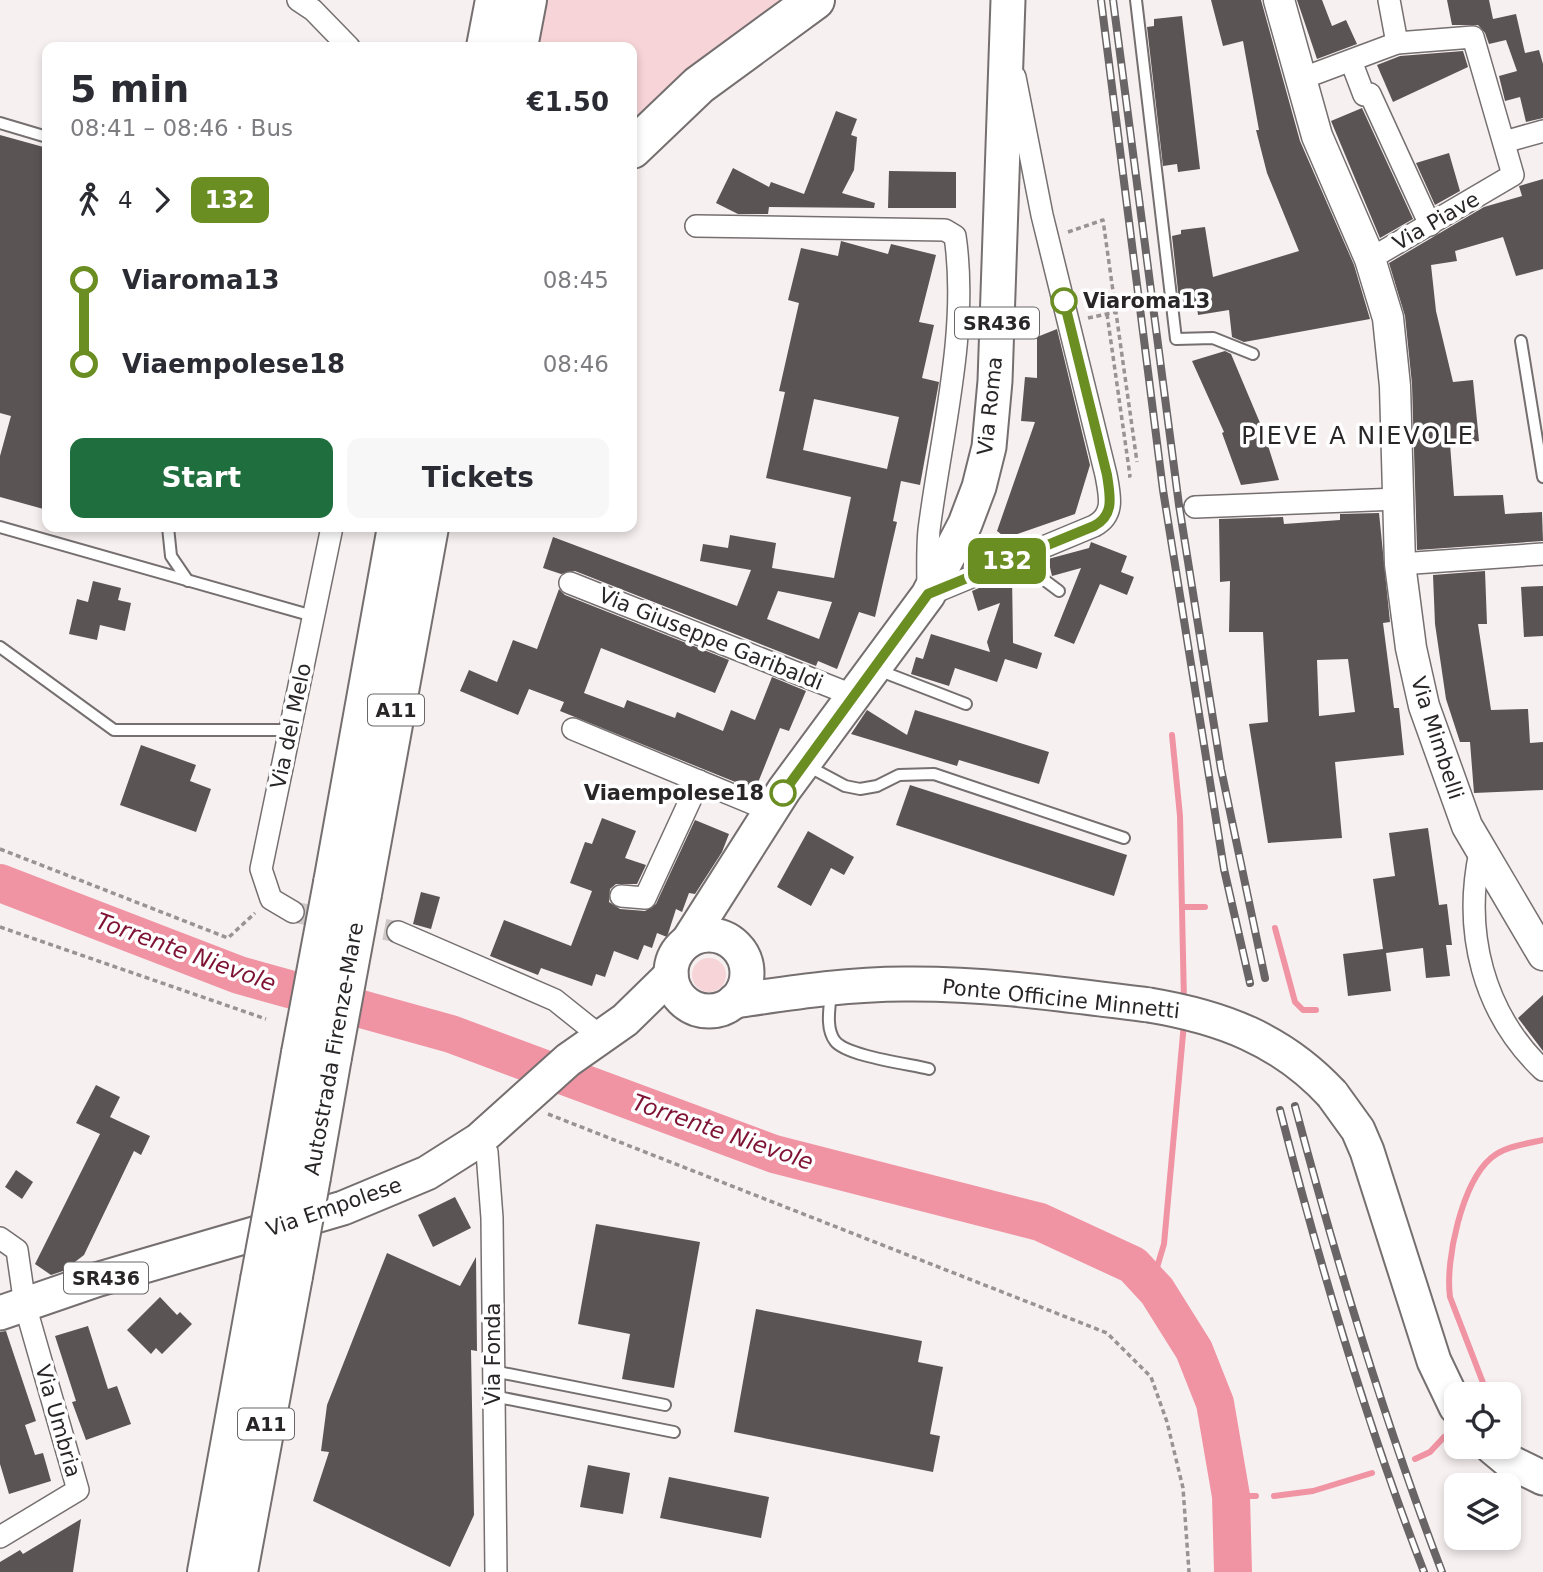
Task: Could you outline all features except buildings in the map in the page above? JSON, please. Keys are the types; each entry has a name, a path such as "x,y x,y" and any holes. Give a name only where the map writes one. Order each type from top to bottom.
{"highway":[{"path":"471,42 478,0"},
{"path":"487,42 495,0"},
{"path":"519,42 527,0"},
{"path":"637,144 699,85 816,0"},
{"name":"Autostrada Firenze-Mare","path":"208,1572 276,1278 348,888 396,532"},
{"name":"Autostrada Firenze-Mare","path":"348,888 395,716 428,532"},
{"path":"395,716 429,610 446,532"},
{"name":"Autostrada Firenze-Mare","path":"238,1572 276,1278"}],"main road":[{"name":"Via Roma","path":"928,594 965,524 989,447 995,381 1008,0"},
{"name":"Via Mimbelli","path":"1279,0 1317,136 1370,259 1391,332 1400,564 1411,648 1423,706 1439,754 1480,852 1543,955"},
{"name":"Via Empolese","path":"12,1309 386,1192 427,1173 479,1140 568,1060 613,1028 671,975 677,952 703,939 721,894 771,811 852,695 928,594"},
{"path":"703,939 736,947 744,959 746,981 734,1001"},
{"path":"744,959 818,990"},
{"path":"671,975 675,990 691,1006"},
{"name":"Ponte Officine Minnetti","path":"734,1001 818,990 904,984 1087,997 1168,1008 1214,1019 1272,1043 1296,1060 1332,1094 1358,1130 1434,1361 1444,1382"},
{"name":"Via Empolese","path":"613,1028 691,1006 713,1011 734,1001"},
{"path":"1506,1459 1543,1478"}],"street":[{"path":"298,0 313,10 344,42"},
{"path":"1389,0 1397,43"},
{"path":"1314,74 1397,43 1473,37 1504,142 1543,131"},
{"name":"Via Roma","path":"1007,38 1048,239 1107,475 1110,508 1100,523 1032,552"},
{"path":"1351,61 1364,95 1370,94 1430,225"},
{"path":"1004,109 1028,142"},
{"name":"Via Piave","path":"1370,259 1513,175 1504,142"},
{"path":"696,226 945,230 955,236 958,261 953,372 929,534 928,594 1032,552"},
{"path":"1195,507 1398,499"},
{"name":"Via del Melo","path":"271,899 261,869 331,532"},
{"path":"1400,564 1543,554"},
{"name":"Via Giuseppe Garibaldi","path":"570,583 852,695"},
{"path":"573,729 771,811"},
{"path":"621,896 645,898 699,781"},
{"path":"1480,852 1472,903 1484,977 1516,1042 1543,1070"},
{"path":"271,899 293,912"},
{"path":"398,932 613,1028"},
{"name":"Via Fonda","path":"479,1140 487,1152 492,1218 496,1572"},
{"path":"0,1238 17,1250 12,1309"},
{"name":"Via Umbria","path":"0,1537 78,1490 12,1309"}],"lane":[{"path":"1136,0 1176,339 1213,338 1253,354"},
{"path":"0,123 42,136"},
{"path":"1521,341 1543,477"},
{"path":"1,532 313,617"},
{"path":"168,532 171,556 188,581"},
{"path":"1032,552 1043,579 1059,591"},
{"path":"0,647 114,730 290,730"},
{"path":"873,668 966,704"},
{"path":"803,764 845,786 860,789 877,786 899,775 934,774 1124,838"},
{"path":"818,990 835,1041 847,1050 929,1069"},
{"path":"493,1371 665,1405"},
{"path":"493,1396 674,1432"}],"path":[{"path":"1048,239 1103,219 1137,462"},
{"path":"1069,321 1116,312"},
{"path":"1107,314 1130,475 1107,475"},
{"path":"0,849 228,938 271,899"},
{"path":"0,927 267,1019"},
{"path":"519,1103 1107,1333 1151,1377 1167,1422 1183,1488 1189,1572"}],"shaded area":[{"path":"546,0 783,0 637,124 637,42 538,42"},
{"path":"709,958 721,963 726,975 721,987 709,992 697,987 692,975 697,963"}],"waterway":[{"path":"1172,735 1180,816 1184,1002"},
{"name":"Torrente Nievole","path":"0,883 239,975 451,1034 774,1154 1040,1222 1133,1265 1157,1291 1194,1350 1215,1403 1231,1496 1233,1572"},
{"path":"1182,907 1205,907"},
{"path":"1275,928 1295,1002 1303,1010 1316,1010"},
{"path":"1152,1284 1164,1244 1184,1023"},
{"path":"1483,1382 1450,1297 1453,1243 1472,1185 1491,1158 1509,1148 1543,1140"},
{"path":"1415,1459 1430,1452 1444,1437"},
{"path":"1274,1496 1313,1491 1372,1473"},
{"path":"1231,1496 1256,1496"}],"tunnel":[{"path":"293,912 398,932"}],"railway":[{"path":"1101,0 1163,490 1224,869 1250,983"},
{"path":"1113,0 1179,505 1221,769 1265,978"},
{"path":"1295,1106 1362,1341 1442,1572"},
{"path":"1280,1110 1345,1343 1424,1572"}],"bus line":[{"name":"132","path":"783,793 928,594 961,578 1094,526 1107,516 1111,501 1107,475 1064,301"}],"place":[{"name":"Viaroma13","path":"1064,301"},
{"name":"Viaempolese18","path":"783,793"}],"district":[{"name":"PIEVE A NIEVOLE","path":"1358,436"}]}
